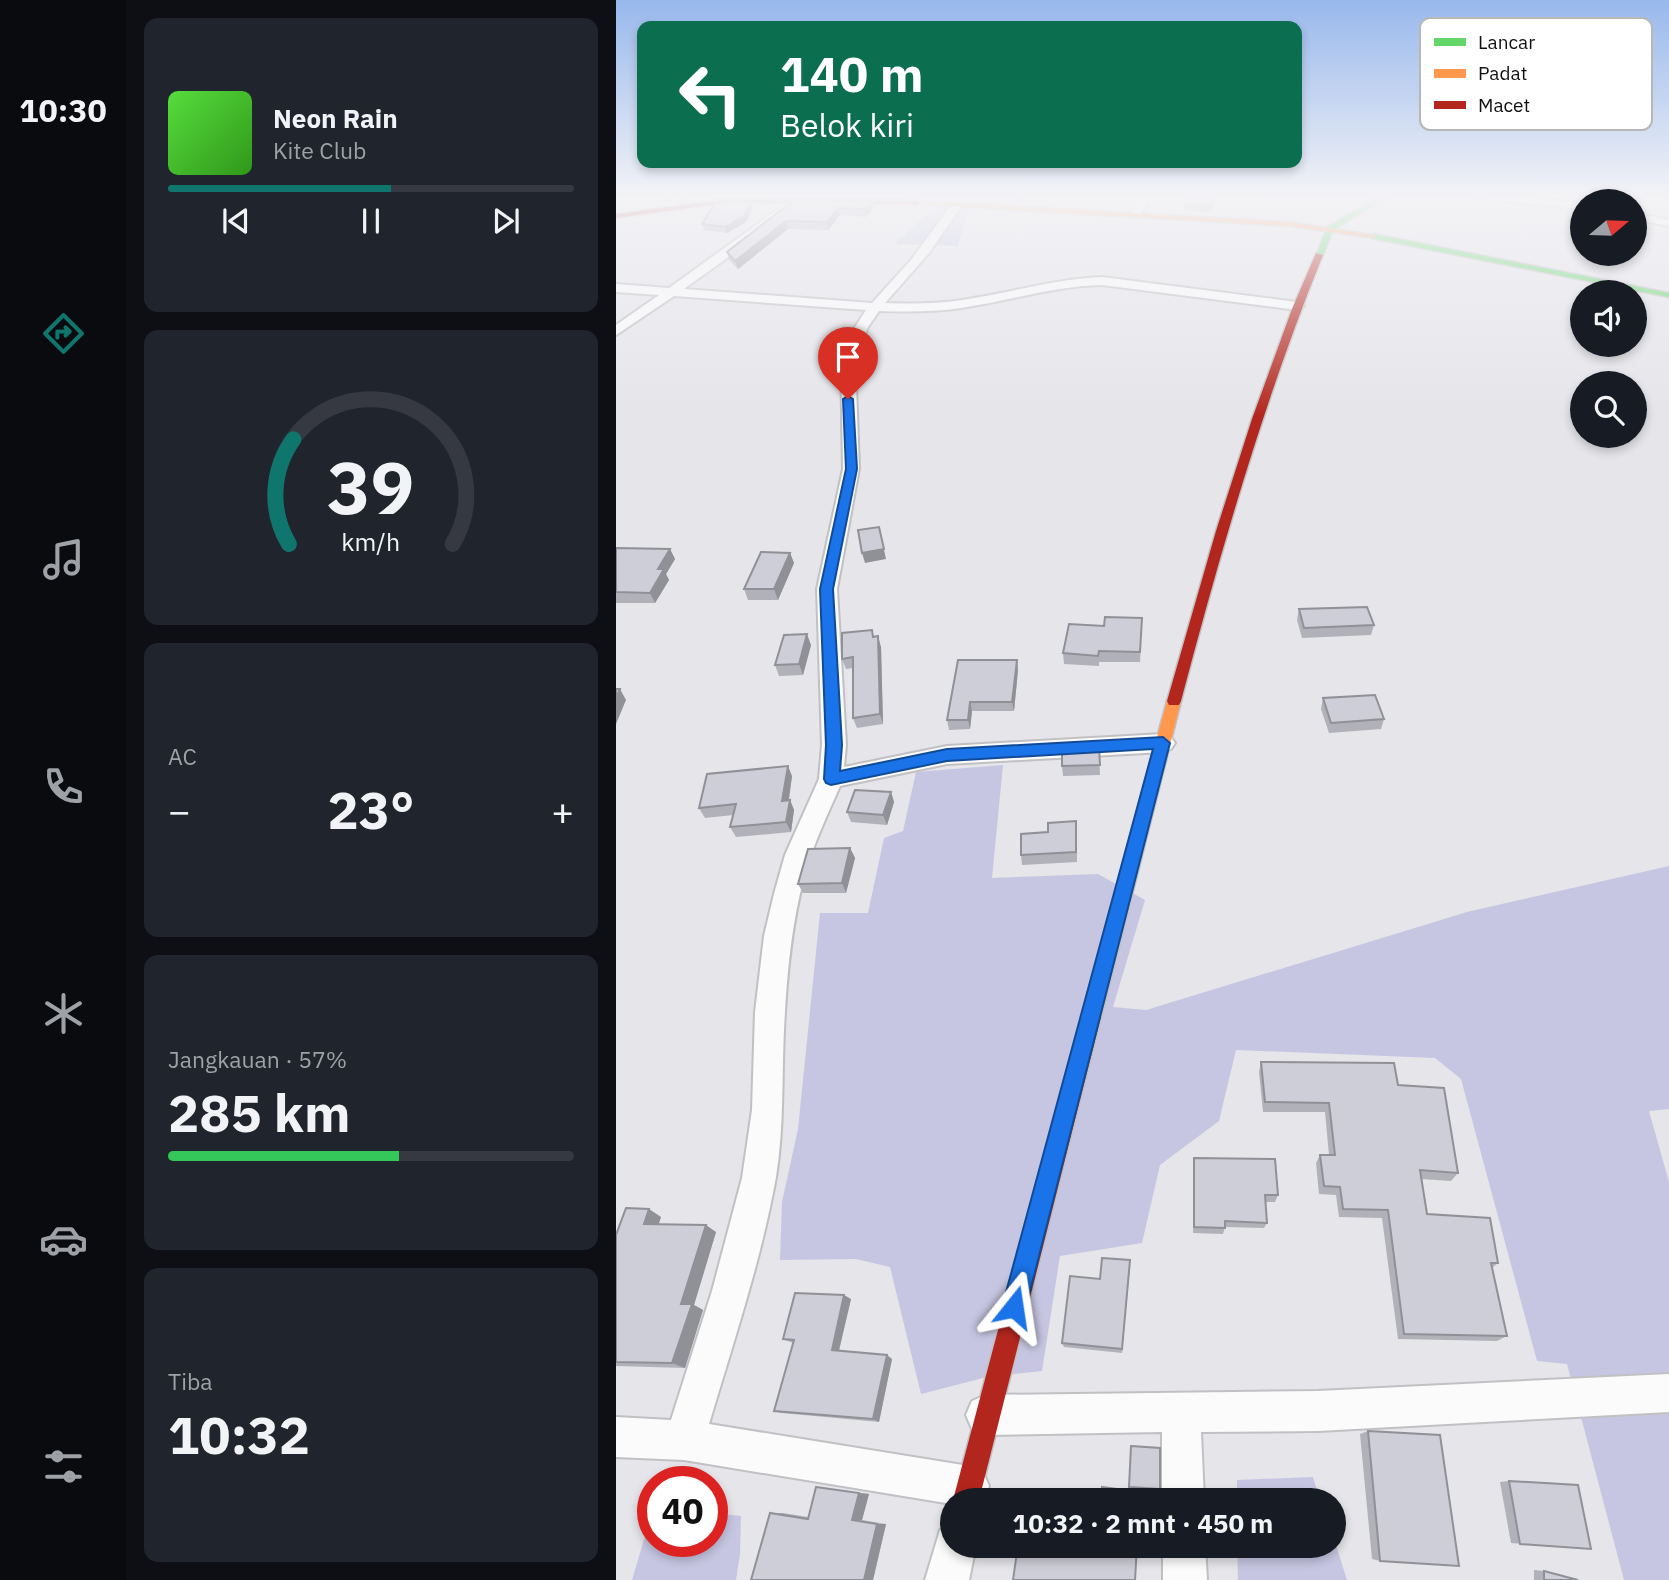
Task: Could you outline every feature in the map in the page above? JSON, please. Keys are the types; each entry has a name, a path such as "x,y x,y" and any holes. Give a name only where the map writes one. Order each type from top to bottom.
{"street":[{"path":"616,331 702,270"},
{"path":"684,1440 730,1291 759,1178 768,1111 771,1012 778,936 787,894 798,855 831,779 834,745 827,589 851,469 850,345 876,307 909,270"},
{"path":"969,1488 986,1415 1219,535 1297,306 1313,270"},
{"path":"1546,270 1669,295"},
{"path":"616,288 876,307 926,308 963,304 1086,281 1297,306"},
{"path":"831,779 947,755 1163,743"},
{"path":"986,1415 1318,1411 1669,1393"},
{"path":"1181,1413 1183,1488"},
{"path":"616,1437 684,1440 941,1488"},
{"path":"947,1580 952,1558"},
{"path":"1184,1558 1185,1580"}],"shaded area":[{"path":"1003,765 992,878 1098,874 1145,900 1113,1007 1146,1010 1467,912 1669,866 1669,1109 1649,1111 1669,1182 1669,1580 1624,1580 1567,1364 1537,1361 1461,1079 1435,1058 1236,1050 1219,1121 1160,1165 1142,1243 1060,1256 1042,1371 987,1377 921,1394 890,1267 856,1259 780,1260 782,1202 798,1129 820,913 868,913 884,838 903,831 916,772"},
{"path":"1313,1477 1316,1488 1237,1488 1237,1480"},
{"path":"728,1515 741,1516 736,1580 632,1580 639,1557 728,1557"},
{"path":"1237,1558 1340,1558 1347,1580 1238,1580"}],"building":[{"path":"879,527 884,549 862,553 858,530"},
{"path":"616,548 670,549 658,569 664,569 650,593 616,592"},
{"path":"761,552 790,553 774,589 744,589"},
{"path":"1367,607 1374,625 1304,628 1299,609"},
{"path":"1105,617 1142,618 1140,652 1099,651 1098,656 1063,653 1069,624 1104,626"},
{"path":"872,630 873,637 878,636 880,714 853,718 853,657 842,659 842,633"},
{"path":"807,634 799,664 775,665 784,635"},
{"path":"958,660 1017,660 1012,702 970,702 968,720 947,720"},
{"path":"1375,695 1384,719 1331,723 1323,698"},
{"path":"1099,748 1100,765 1062,766 1062,750"},
{"path":"788,766 782,801 790,800 786,822 730,827 736,804 699,808 707,774"},
{"path":"855,790 891,792 883,815 847,812"},
{"path":"1076,821 1076,852 1021,855 1021,834 1048,832 1048,823"},
{"path":"850,848 842,883 798,884 808,849"},
{"path":"1261,1062 1394,1063 1398,1085 1444,1088 1458,1173 1420,1170 1427,1214 1490,1218 1498,1263 1491,1263 1507,1336 1404,1334 1388,1210 1343,1209 1340,1187 1324,1186 1320,1155 1335,1155 1329,1103 1265,1102"},
{"path":"1194,1158 1275,1159 1278,1195 1265,1195 1267,1223 1225,1221 1225,1228 1194,1227"},
{"path":"626,1208 649,1209 644,1224 706,1225 681,1304 692,1304 672,1363 616,1362 616,1235"},
{"path":"1102,1258 1130,1260 1122,1349 1062,1343 1070,1276 1100,1279"},
{"path":"795,1293 844,1295 832,1350 887,1355 873,1419 774,1411 794,1340 783,1339"},
{"path":"1368,1431 1440,1435 1459,1566 1380,1561"},
{"path":"1131,1446 1160,1448 1160,1488 1129,1487"},
{"path":"1509,1481 1578,1485 1591,1549 1520,1544"},
{"path":"816,1487 859,1493 852,1520 877,1524 864,1580 751,1580 770,1513 808,1519"},
{"path":"1016,1558 1136,1558 1135,1580 1013,1580"},
{"path":"1544,1571 1578,1580 1544,1580"}],"traffic: fast":[{"path":"1543,270 1669,295"}],"traffic: slow":[{"path":"1091,1017 1174,701"}],"traffic: jam":[{"path":"1174,701 1257,419 1313,270"},
{"path":"969,1488 1091,1017"}],"route":[{"path":"848,399 851,469 827,589 834,745 831,779 947,755 1163,743 1014,1307"}]}
